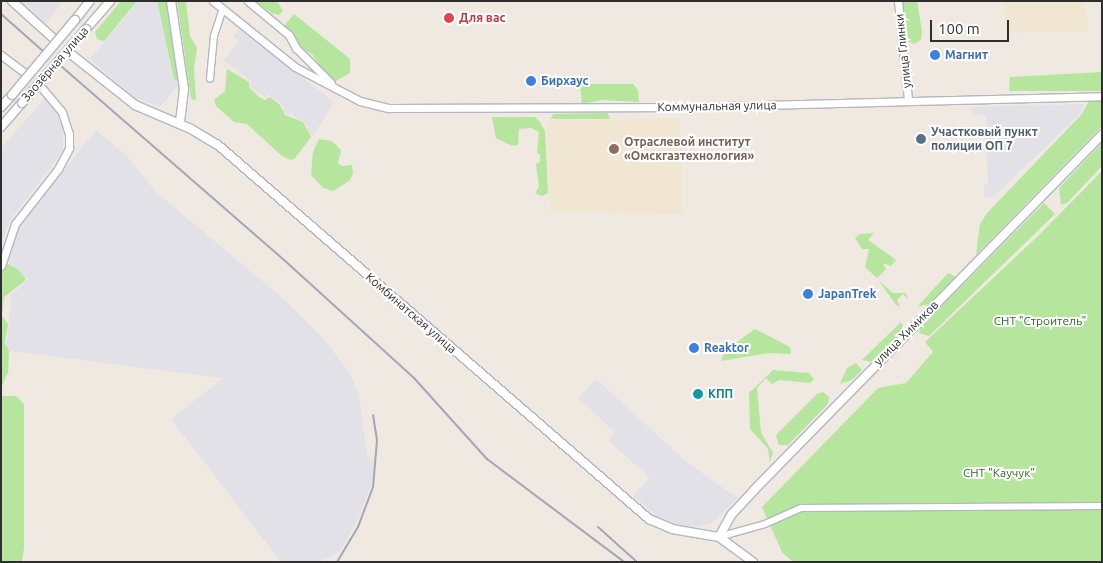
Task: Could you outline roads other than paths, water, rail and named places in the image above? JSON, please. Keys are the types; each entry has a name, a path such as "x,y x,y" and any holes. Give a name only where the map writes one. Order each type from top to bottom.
{"main road":[{"path":"12,1 54,38"},
{"name":"Заозёрная улица","path":"1,107 90,1"},
{"name":"Заозёрная улица","path":"1,127 110,1"},
{"path":"170,1 184,89 180,124"},
{"name":"Комбинатская улица","path":"72,54 135,105 180,124 218,144 649,519 672,529 719,537 753,562"},
{"name":"улица Химиков","path":"719,537 747,497 1102,135"}],"street":[{"name":"Коммунальная улица","path":"214,1 295,67 373,105 415,110 1102,96"},
{"name":"Коммунальная улица","path":"248,1 289,35 300,52 337,88"},
{"name":"улица Глинки","path":"898,1 908,100"},
{"path":"210,79 214,36 223,9"},
{"path":"1,55 25,73"},
{"name":"Заозёрная улица","path":"1,266 15,224 58,169 69,148 70,134 62,112 43,89"},
{"path":"719,537 758,526 801,508 1102,506"}],"railway":[{"path":"1,14 43,51"},
{"path":"62,67 284,260 414,378 487,459 624,562"},
{"path":"337,562 358,527 373,487 377,440 373,415"},
{"path":"598,527 637,562"}],"place":[{"name":"Для вас","path":"449,18"},
{"name":"Магнит","path":"935,55"},
{"name":"Бирхаус","path":"531,81"},
{"name":"Участковый пункт полиции ОП 7","path":"921,139"},
{"name":"Отраслевой институт «Омскгазтехнология»","path":"614,149"},
{"name":"JapanTrek","path":"808,294"},
{"name":"Reaktor","path":"694,348"},
{"name":"КПП","path":"698,394"}],"park label":[{"name":"СНТ \"Строитель\"","path":"1040,321"},
{"name":"СНТ \"Каучук\"","path":"999,473"}]}
